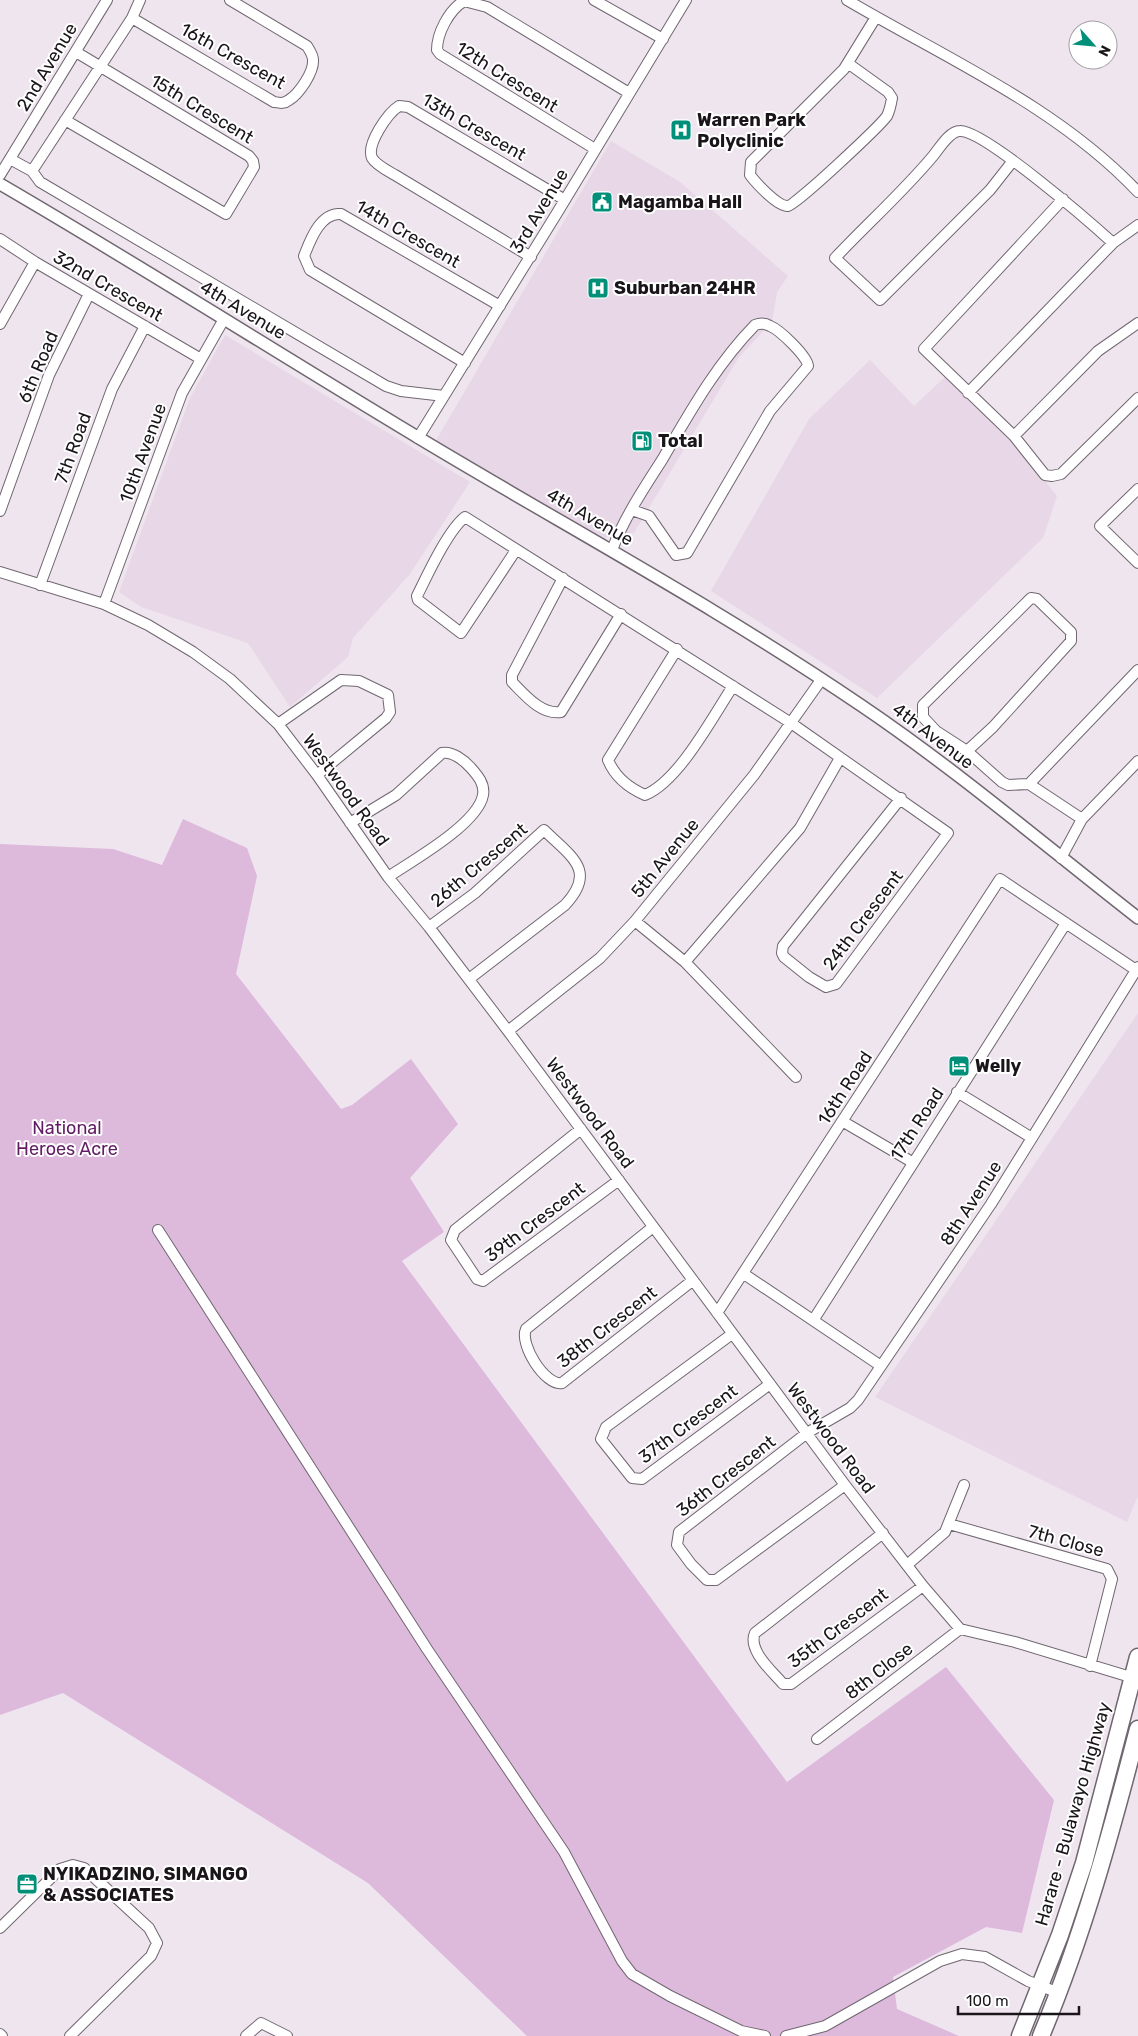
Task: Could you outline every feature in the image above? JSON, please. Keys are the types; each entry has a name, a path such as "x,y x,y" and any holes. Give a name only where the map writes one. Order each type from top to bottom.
{"highway":[{"name":"Harare - Bulawayo Highway","path":"1020,2036 1060,1936 1084,1864 1135,1678 1138,1657"},
{"path":"1041,2036 1059,1993 1098,1879 1138,1729"}],"street":[{"name":"2nd Avenue","path":"0,175 107,0"},
{"path":"32,171 132,18 140,0"},
{"name":"16th Crescent","path":"132,18 274,102 282,103 289,100 311,72 314,63 313,55 307,46 230,0"},
{"path":"594,0 663,39"},
{"name":"3rd Avenue","path":"418,438 686,0"},
{"path":"847,0 999,87 1059,125 1111,167 1138,192"},
{"name":"12th Crescent","path":"595,149 440,54 437,50 438,36 449,17 464,1 487,7 629,93"},
{"path":"848,64 888,92 892,98 886,117 806,195 790,206 784,205 757,184 750,175 751,162 848,64 876,17"},
{"name":"15th Crescent","path":"65,120 226,214 254,167 253,161 249,156 76,52"},
{"name":"13th Crescent","path":"531,256 394,175 373,160 371,156 373,144 386,118 390,112 399,106 408,107 565,200"},
{"path":"1012,162 990,190 880,300 834,258 929,161 953,133 960,131 971,134 1012,162 1063,198 1113,243"},
{"path":"10,159 32,171 40,182 386,386 401,391 444,396"},
{"name":"4th Avenue","path":"0,184 102,243 418,438 712,609 908,738 1138,918"},
{"path":"1063,198 924,349 1014,436 1046,475 1057,476 1138,398"},
{"name":"14th Crescent","path":"465,363 310,270 304,256 314,235 326,217 333,213 340,214 500,306"},
{"path":"968,393 1113,243 1138,225"},
{"name":"32nd Crescent","path":"0,239 35,262 201,359"},
{"path":"0,324 35,262"},
{"name":"6th Road","path":"0,511 49,375 89,294"},
{"name":"10th Avenue","path":"104,604 182,393 224,319"},
{"path":"612,550 632,510 705,388 732,349 755,325 760,323 772,326 804,356 808,366 768,416 687,553 676,555 649,516 632,510"},
{"path":"1014,436 1098,351 1138,323"},
{"name":"7th Road","path":"40,585 112,389 145,326"},
{"path":"1138,489 1100,526 1138,563"},
{"path":"516,550 461,633 428,609 417,596 454,528 465,517 792,722 840,758 901,798"},
{"name":"Westwood Road","path":"0,572 104,604 148,624 193,652 230,680 278,724 317,775 388,877 429,927 508,1031 845,1485 923,1586 960,1629"},
{"path":"563,578 512,675 512,682 543,710 553,713 561,712 621,614"},
{"path":"967,751 993,727 1072,641 1071,632 1037,599 1031,598 923,705 923,717 936,731 967,751 1002,782 1008,785 1029,784 1082,818"},
{"path":"677,649 608,760 618,776 636,791 645,795 660,788 680,766 733,686"},
{"path":"1029,784 1138,670"},
{"path":"278,724 341,680 359,681 388,695 390,712 386,718 317,775"},
{"name":"5th Avenue","path":"508,1031 600,958 635,921 754,775 821,680"},
{"path":"350,823 396,795 442,753 447,752 460,758 471,767 482,783 483,795 478,808 463,825 444,840 388,877"},
{"path":"685,962 800,828 840,758"},
{"path":"1061,858 1082,818 1138,761"},
{"name":"24th Crescent","path":"901,798 948,833 836,984 826,987 809,977 784,957 782,953 785,943 901,798"},
{"name":"26th Crescent","path":"429,927 476,893 544,830 579,865 580,884 575,894 565,905 468,979"},
{"name":"16th Road","path":"717,1314 1000,879 1066,923"},
{"path":"635,921 685,962 796,1077"},
{"path":"1066,923 1137,969"},
{"name":"17th Road","path":"814,1319 912,1162 1066,923"},
{"name":"8th Avenue","path":"807,1433 854,1405 991,1204 1137,969"},
{"path":"958,1092 1032,1138"},
{"path":"842,1121 912,1162"},
{"name":"39th Crescent","path":"581,1130 455,1230 451,1240 476,1279 483,1281 619,1180"},
{"name":"38th Crescent","path":"653,1227 526,1330 523,1336 525,1344 538,1368 552,1381 557,1384 562,1383 692,1281"},
{"path":"158,1230 427,1650 564,1852 622,1961 632,1974 670,1996 741,2031 766,2036"},
{"path":"744,1274 814,1319 881,1366"},
{"name":"37th Crescent","path":"732,1334 606,1428 601,1439 610,1452 632,1478 642,1479 770,1384"},
{"name":"36th Crescent","path":"807,1433 680,1532 677,1545 686,1558 707,1580 716,1580 845,1485"},
{"path":"907,1564 945,1532 964,1485"},
{"name":"7th Close","path":"949,1524 1110,1571 1112,1579 1090,1666"},
{"name":"35th Crescent","path":"883,1533 755,1633 753,1643 758,1652 783,1684 791,1684 923,1586"},
{"path":"960,1629 1015,1642 1135,1678"},
{"name":"8th Close","path":"817,1739 960,1629"},
{"path":"0,1928 60,1869 73,1865 84,1868 150,1928 157,1943 150,1956 70,2036"},
{"path":"786,2036 825,2026 940,1960 962,1954 985,1957 1059,1993"},
{"path":"246,2036 261,2023 287,2036"}],"shaded area":[{"path":"611,141 680,182 788,276 777,292 772,322 739,357 634,533 610,533 604,541 435,442"},
{"path":"225,335 470,482 410,574 353,638 348,657 290,707 248,643 141,607 119,592 190,398"},
{"path":"870,360 914,406 946,376 1023,453 1057,496 1043,538 877,698 711,591 809,419"},
{"path":"1138,1013 1138,1496 1127,1522 875,1397"}],"green space":[{"name":"National Heroes Acre","path":"183,819 247,848 257,876 236,974 341,1109 352,1105 411,1059 458,1124 410,1178 444,1232 402,1261 787,1782 946,1667 1054,1800 1022,1933 986,1927 893,1977 897,2009 959,2036 527,2036 368,1883 63,1693 0,1715 0,844 113,849 162,865"}],"place":[{"name":"Warren Park Polyclinic","path":"681,130"},
{"name":"Magamba Hall","path":"602,202"},
{"name":"Suburban 24HR","path":"598,288"},
{"name":"Total","path":"642,441"},
{"name":"Welly","path":"959,1066"},
{"name":"NYIKADZINO, SIMANGO & ASSOCIATES","path":"27,1884"}]}
